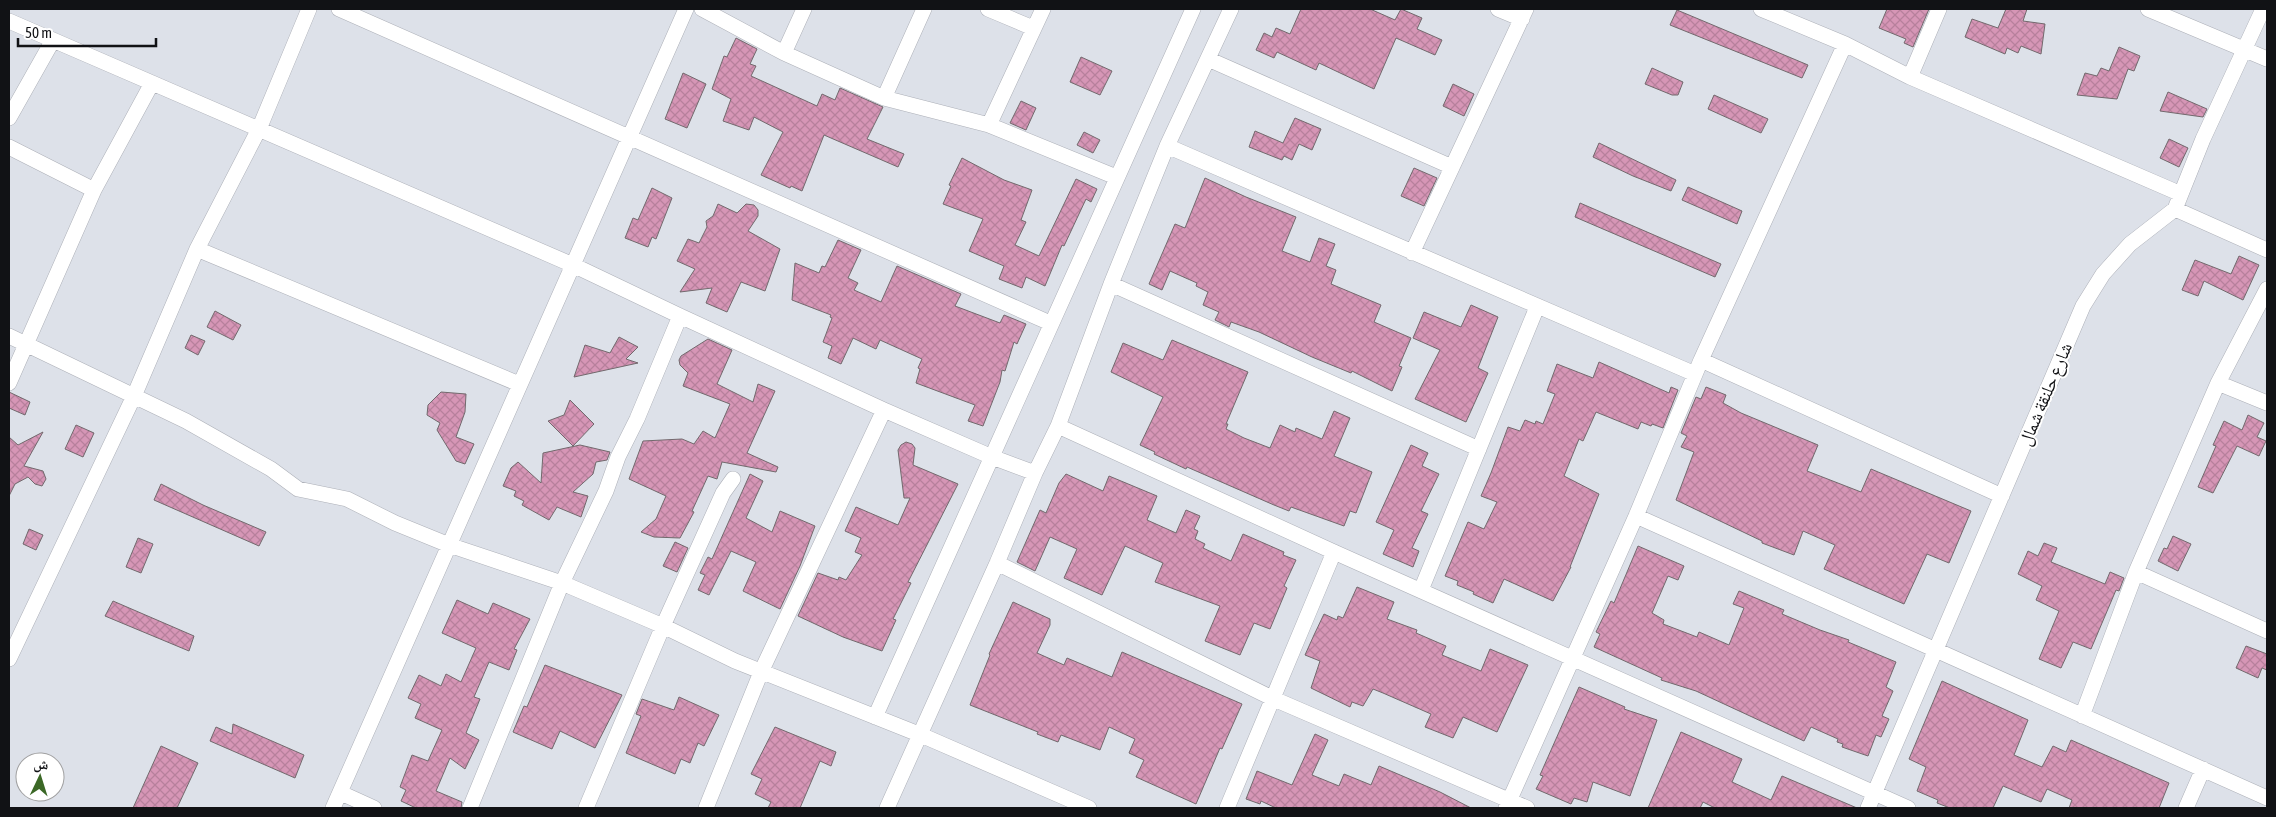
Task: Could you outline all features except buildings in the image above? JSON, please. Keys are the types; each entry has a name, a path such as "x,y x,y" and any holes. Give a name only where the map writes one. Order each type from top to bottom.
{"street":[{"path":"9,657 134,396 197,249 259,129 309,9"},
{"path":"339,9 1050,323"},
{"path":"332,808 341,793 519,384 686,9"},
{"path":"702,9 784,53 884,98 989,125 1116,177"},
{"path":"784,53 804,9"},
{"path":"884,98 924,9"},
{"path":"988,9 1033,28"},
{"path":"989,125 1043,9"},
{"path":"875,717 1050,323 1193,9"},
{"path":"887,808 997,563 1035,473 1058,426 1111,284 1167,146 1231,9"},
{"path":"1412,253 1524,14 1498,9"},
{"path":"1761,9 1845,44 1910,77 2181,194"},
{"path":"1910,77 1940,9"},
{"path":"2148,9 2267,59"},
{"path":"2263,9 2243,48 2175,209 2267,250"},
{"path":"9,21 573,265 884,410 992,457 1035,473"},
{"path":"9,118 53,40"},
{"path":"1508,804 1636,516 1701,360 1845,44"},
{"path":"1208,59 1452,167"},
{"path":"9,383 94,190 152,83"},
{"path":"1167,146 1695,374"},
{"path":"9,147 94,190"},
{"name":"شارع حلنقة شمال","path":"1868,808 2082,306 2103,274 2130,244 2175,209"},
{"path":"197,249 519,384"},
{"path":"1111,284 1479,449"},
{"path":"2082,716 2136,572 2218,383 2267,289"},
{"path":"1421,590 1537,307"},
{"path":"470,808 562,583 606,491 618,457 637,419 680,316"},
{"path":"9,336 230,445 271,469 298,489 347,499 449,545 562,583 663,626 761,672 921,735 1064,803 1090,808"},
{"path":"1701,360 2002,496"},
{"path":"2218,383 2267,403"},
{"path":"706,808 761,672 884,410"},
{"path":"1058,426 1334,552 1908,808"},
{"path":"586,808 663,626 723,493 733,479"},
{"path":"1636,516 2267,798"},
{"path":"1227,808 1334,552"},
{"path":"997,563 1274,699 1508,804 1528,808"},
{"path":"2136,572 2267,631"},
{"path":"2186,808 2203,769"},
{"path":"341,793 374,808"}]}
